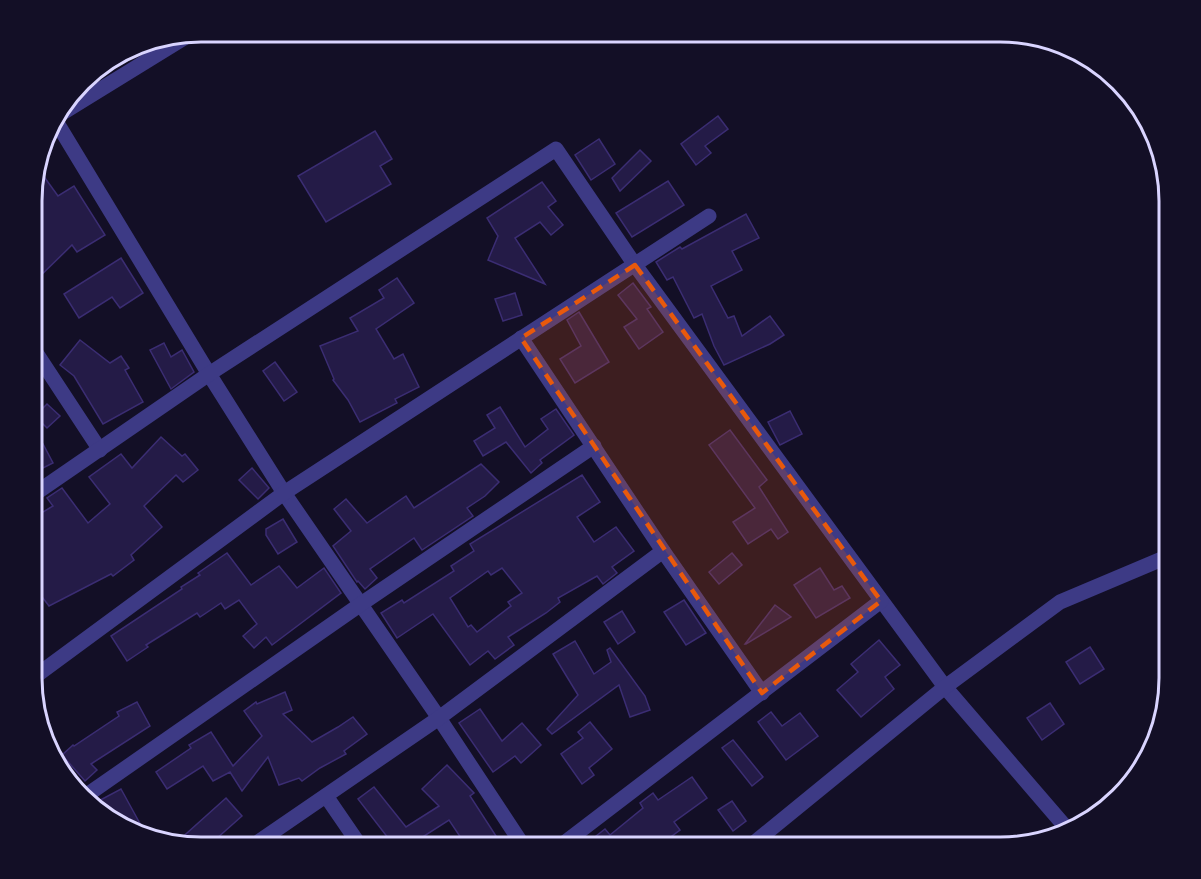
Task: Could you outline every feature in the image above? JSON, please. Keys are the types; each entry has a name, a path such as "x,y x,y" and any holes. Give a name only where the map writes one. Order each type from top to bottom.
{"street":[{"path":"74,106 173,45"},
{"path":"60,128 284,493 439,718 517,837"},
{"path":"42,489 209,374 555,149 635,265 945,687 1063,824"},
{"path":"42,671 284,493 709,216"},
{"path":"522,339 663,551 762,693"},
{"path":"42,362 100,450"},
{"path":"91,792 361,604 594,446"},
{"path":"266,837 439,718 663,551"},
{"path":"761,837 945,687 1060,602 1159,560"},
{"path":"572,837 881,601"},
{"path":"326,796 354,837"}],"highlighted area":[{"path":"635,265 881,601 762,693 521,338"}],"building":[{"path":"718,116 728,129 705,146 711,153 696,165 681,144"},
{"path":"375,131 392,159 380,166 391,184 326,222 298,176"},
{"path":"599,139 615,164 591,180 575,155"},
{"path":"640,150 651,161 620,191 612,178"},
{"path":"44,176 58,196 74,186 105,235 77,252 72,245 42,274"},
{"path":"668,181 684,205 632,237 616,213"},
{"path":"542,182 556,201 548,207 563,225 551,235 540,222 515,238 545,284 488,260 498,236 487,218"},
{"path":"746,214 759,238 732,251 742,270 711,286 728,318 734,316 742,336 770,316 784,335 724,365 702,314 694,318 673,277 667,280 656,262 680,247 682,249"},
{"path":"121,258 143,293 120,308 112,297 79,318 64,294"},
{"path":"397,278 414,303 376,329 394,359 403,354 419,387 395,399 397,403 360,422 348,400 333,380 320,346 358,331 350,318 384,298 379,290"},
{"path":"633,283 651,307 647,309 663,332 639,349 624,327 637,319 618,295"},
{"path":"515,293 522,315 503,321 495,299"},
{"path":"579,312 609,362 575,383 560,359 581,346 567,320"},
{"path":"80,340 110,363 121,356 129,368 125,370 143,402 103,424 74,376 60,365"},
{"path":"164,343 171,357 182,350 194,372 171,389 150,350"},
{"path":"275,362 297,392 284,401 263,371"},
{"path":"47,404 60,416 47,428 42,423 42,409"},
{"path":"500,407 525,447 548,429 541,419 556,409 574,435 540,460 542,463 531,473 506,442 483,456 474,441 495,428 487,415"},
{"path":"790,411 802,434 780,445 768,422"},
{"path":"730,430 767,480 759,487 788,532 778,539 771,529 748,544 733,522 755,508 709,445"},
{"path":"161,437 182,456 185,454 198,470 183,482 176,475 144,506 162,527 131,555 134,560 113,576 111,574 49,606 42,597 42,513 53,506 47,498 62,488 88,523 110,504 89,477 121,454 132,468"},
{"path":"42,442 53,463 42,468"},
{"path":"481,464 499,482 485,496 467,508 473,516 422,550 414,538 370,569 377,578 365,589 357,582 333,546 351,531 334,509 346,499 367,523 406,496 414,508"},
{"path":"252,468 269,488 258,499 239,480"},
{"path":"582,475 600,502 577,517 594,542 616,527 634,551 612,567 617,573 603,584 597,576 558,598 560,602 546,613 508,637 514,645 495,659 488,651 470,665 433,614 397,638 381,613 402,600 404,603 454,571 451,566 474,551 470,544","holes":["502,568 522,593 508,602 511,606 477,632 471,625 468,627 450,598 488,571 491,575"]},
{"path":"283,519 297,542 278,554 266,535 266,529"},
{"path":"227,553 251,585 279,566 297,588 324,568 341,593 272,645 266,637 254,648 243,636 257,624 239,600 225,609 221,603 200,617 197,613 146,645 148,647 127,661 111,636 182,589 181,587 200,575 198,573"},
{"path":"732,553 742,565 719,584 709,572"},
{"path":"820,568 834,590 842,586 850,598 816,618 794,585"},
{"path":"684,600 706,633 686,645 664,612"},
{"path":"775,605 791,617 745,644"},
{"path":"622,611 635,632 618,644 604,622"},
{"path":"879,640 900,665 885,677 894,689 861,717 837,690 858,672 851,664"},
{"path":"575,641 594,674 611,662 607,650 610,648 645,696 650,710 630,717 619,685 552,734 547,729 578,695 553,654"},
{"path":"1090,647 1104,669 1080,684 1066,662"},
{"path":"285,692 292,710 283,714 312,742 353,717 367,734 344,751 346,754 302,781 299,778 279,785 268,757 242,791 230,772 213,781 203,766 167,789 156,772 191,748 189,745 211,732 233,766 262,736 244,711 256,702 257,704"},
{"path":"137,702 150,726 91,764 97,770 85,781 62,755 73,745 119,716 117,712"},
{"path":"1050,703 1064,724 1042,740 1027,718"},
{"path":"480,709 502,741 522,723 541,745 521,763 515,756 493,772 459,723"},
{"path":"771,712 782,726 800,713 818,736 786,760 758,722"},
{"path":"590,722 612,749 589,768 594,775 582,784 561,754 583,738 578,732"},
{"path":"733,740 763,777 752,786 722,748"},
{"path":"447,765 474,793 470,796 496,836 460,837 449,820 423,837 387,837 358,799 374,787 406,827 439,806 422,789"},
{"path":"692,777 707,798 674,822 680,830 671,837 595,837 605,829 610,835 643,808 640,803 653,793 658,800"},
{"path":"121,789 141,825 121,816 100,800"},
{"path":"226,798 242,816 218,837 183,836"},
{"path":"732,801 746,821 733,831 718,810"}]}
